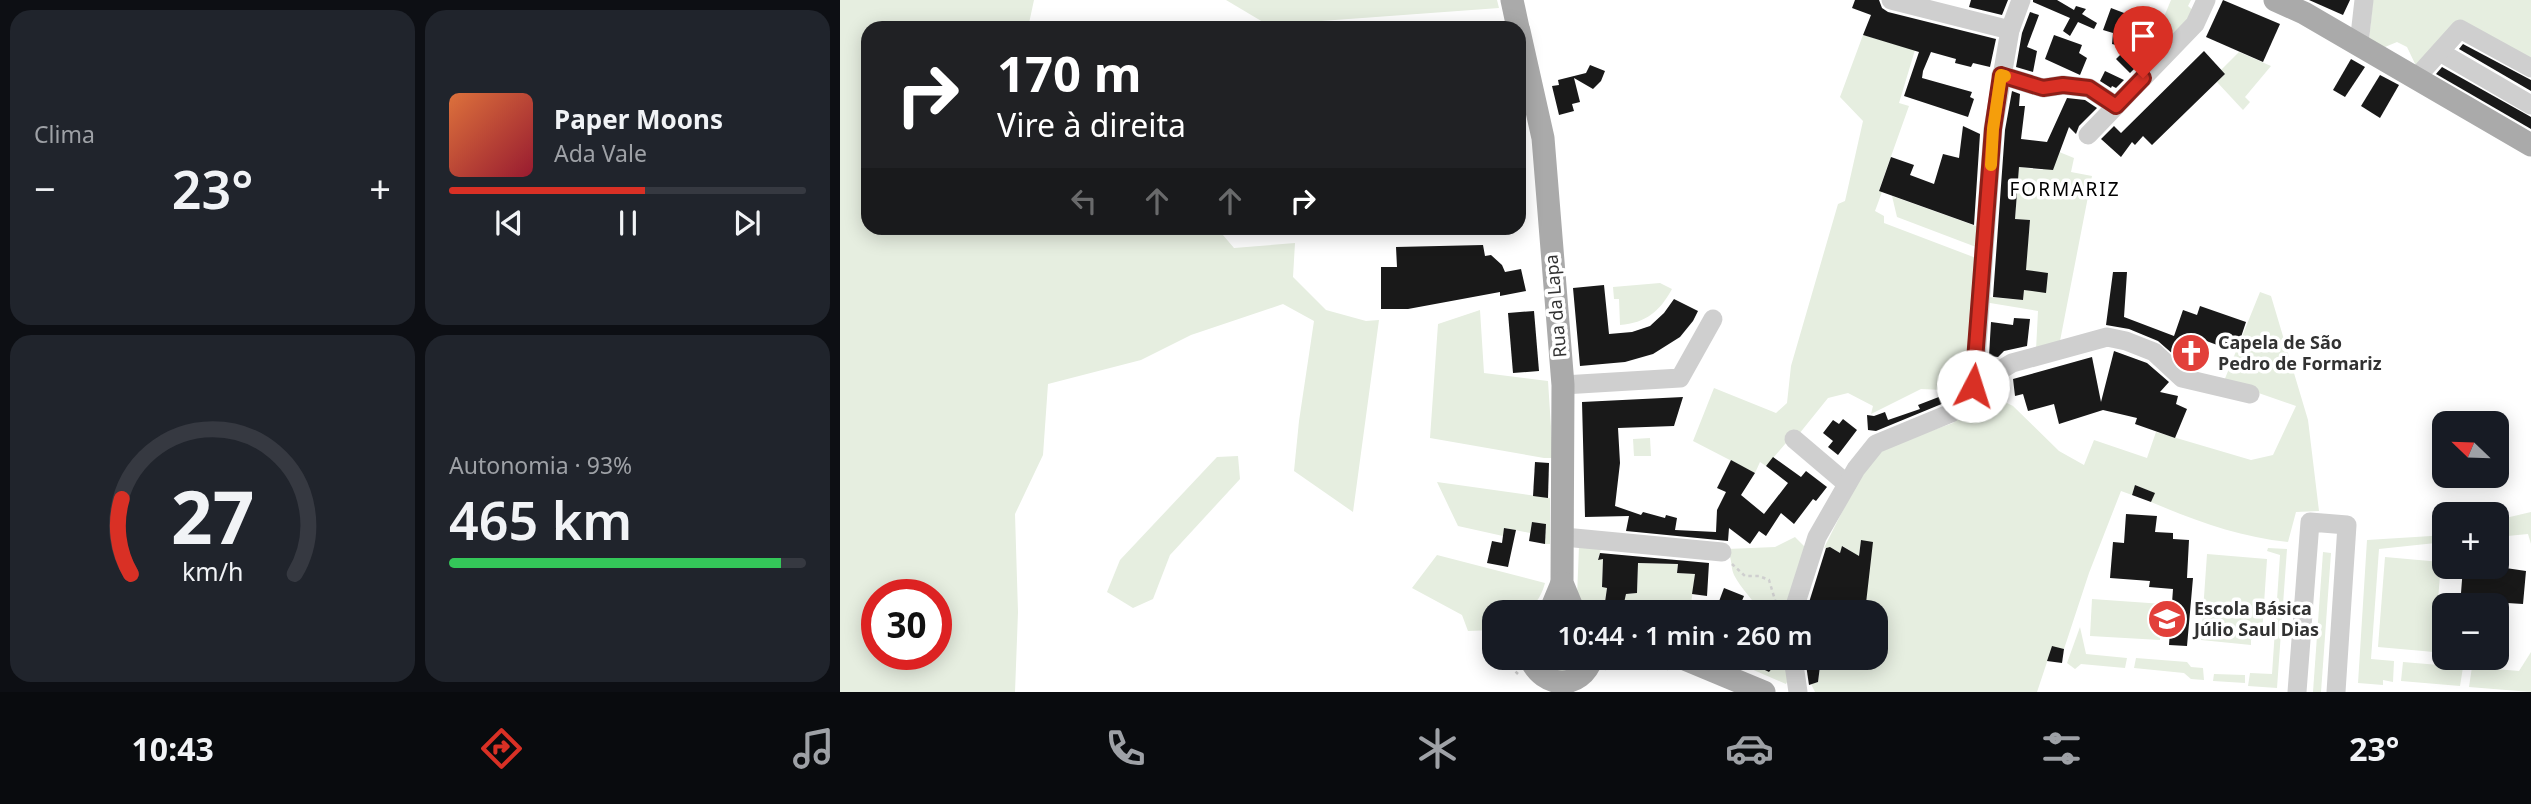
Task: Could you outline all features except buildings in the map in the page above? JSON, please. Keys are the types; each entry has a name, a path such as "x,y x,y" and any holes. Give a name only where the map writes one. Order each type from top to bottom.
{"main road":[{"name":"Rua da Lapa","path":"1512,0 1517,21"},
{"path":"2275,0 2359,44 2531,145"},
{"name":"Rua da Lapa","path":"1526,62 1543,138 1563,384 1564,537 1562,583 1555,600"},
{"name":"Rua da Lapa","path":"1562,583 1569,600"},
{"path":"1697,670 1764,692"},
{"path":"1535,675 1557,682 1587,672"}],"street":[{"path":"1891,0 2010,30"},
{"path":"1973,386 1993,129 2010,30 2021,0"},
{"path":"2088,135 2195,24 2206,0"},
{"path":"2359,44 2364,0"},
{"path":"2416,78 2460,29 2531,68"},
{"path":"2440,52 2531,105"},
{"path":"2001,75 2043,88 2063,85 2089,88 2116,106"},
{"path":"1563,384 1679,378 1713,319"},
{"path":"1797,600 1817,537 1856,469 1877,444 1951,413 1973,386 2012,363 2107,337 2154,352 2182,378 2250,394"},
{"path":"1976,357 1988,371 1995,373"},
{"path":"1794,439 1847,484"},
{"path":"2297,692 2310,522 2347,525 2336,692"},
{"path":"1564,537 1722,552"},
{"path":"1795,670 1798,692"}],"path":[{"path":"1722,552 1745,576 1759,576 1769,580 1773,600"}],"shaded area":[{"path":"840,0 1034,0 1030,21 861,21 861,235 1223,235 1234,248 1295,243 1293,277 1326,310 1366,321 1379,320 1353,512 1294,471 1314,321 1283,304 1191,335 1141,360 1048,384 1043,455 1015,514 1018,612 1015,692 840,692"},
{"path":"1226,0 1497,0 1499,8 1322,21 1261,21"},
{"path":"2171,0 2191,0 2188,6 2195,12 2162,50 2149,46 2161,24"},
{"path":"2373,0 2531,0 2531,60 2460,20 2418,70 2407,47 2397,42 2385,47 2369,41"},
{"path":"1863,35 1915,50 1899,103 1909,106 1879,190 1882,192 1875,211 1884,216 1884,223 1976,258 1966,362 1943,390 1921,389 1871,414 1873,406 1848,393 1828,398 1799,434 1786,443 1766,466 1760,462 1755,473 1693,441 1714,388 1776,413 1787,403 1791,366 1838,204 1845,201 1863,121 1840,97"},
{"path":"2239,52 2271,66 2245,97 2250,102 2243,110 2217,82 2225,74 2221,70"},
{"path":"2047,147 2074,158 2071,172 2092,176 2060,341 2036,350 2038,311 1984,302 1988,297 2023,300 2030,221 2015,219 2019,167 2043,170"},
{"path":"1892,196 1976,226 1976,247 1897,217"},
{"path":"1660,283 1672,289 1657,310 1645,319 1620,325 1619,299 1614,299 1613,287"},
{"path":"2260,292 2271,296 2308,420 2319,511 2296,512 2288,542 2235,532 2184,516 2151,502 2154,493 2135,485 2132,495 2121,491 2089,573 2064,649 2052,647 2037,692 1815,692 1811,684 1818,682 1820,670 1888,670 1888,600 1866,600 1872,543 1861,540 1856,578 1852,552 1843,546 1840,553 1830,547 1824,548 1865,466 1883,448 1953,423 1977,394 1997,398 2013,406 2059,451 2084,465 2094,440 2147,458 2156,432 2251,460 2273,455 2296,406 2224,381"},
{"path":"1480,310 1484,373 1548,381 1553,458 1430,438 1438,324"},
{"path":"1650,438 1651,456 1634,456 1633,439"},
{"path":"1238,456 1240,479 1170,555 1153,599 1133,608 1107,592 1120,560 1217,457"},
{"path":"1437,482 1550,498 1550,544 1545,544 1546,524 1532,522 1530,533 1505,528 1503,536 1458,526"},
{"path":"2531,512 2531,544 2528,534 2509,536 2509,517"},
{"path":"2431,536 2432,543 2379,549 2371,659 2394,661 2393,682 2383,680 2383,685 2358,683 2367,540"},
{"path":"1795,537 1807,549 1791,600 1752,600 1734,575 1727,549 1775,547"},
{"path":"1579,546 1601,549 1598,559 1603,559 1602,586 1607,588 1605,600 1580,600 1577,597"},
{"path":"2268,548 2287,549 2277,688 2248,686 2250,673 2272,674 2280,555 2267,551"},
{"path":"2323,552 2331,553 2321,692 2313,692"},
{"path":"2207,554 2267,559 2262,634 2258,633 2251,640 2251,645 2201,640"},
{"path":"1437,555 1545,583 1538,600 1482,600 1482,630 1468,631 1462,615 1412,588"},
{"path":"2385,557 2432,561 2432,579 2440,579 2439,593 2432,593 2432,652 2378,647"},
{"path":"1638,563 1678,564 1677,573 1695,574 1692,600 1625,600 1626,594 1637,593"},
{"path":"2092,599 2163,604 2160,640 2090,636"},
{"path":"2080,627 2086,654 2127,658 2125,668 2081,664 2075,669 2067,663"},
{"path":"2531,652 2531,692 2469,687 2472,670 2519,671"},
{"path":"2136,658 2187,662 2191,667 2203,668 2204,680 2191,679 2184,673 2134,668"},
{"path":"2403,662 2432,664 2432,670 2463,670 2460,686 2401,681"},
{"path":"1552,670 1570,670 1558,675"},
{"path":"1754,670 1787,670 1786,684"},
{"path":"2214,674 2245,675 2245,683 2213,681"}],"slow traffic":[{"path":"1991,165 2001,75 2005,76"}],"place":[{"name":"Capela de São Pedro de Formariz","path":"2191,353"},
{"name":"Escola Básica Júlio Saul Dias","path":"2167,619"}],"district":[{"name":"FORMARIZ","path":"2065,189"}],"route":[{"path":"1973,386 1993,129 2001,75 2043,88 2063,85 2089,88 2116,106 2143,78"}]}
